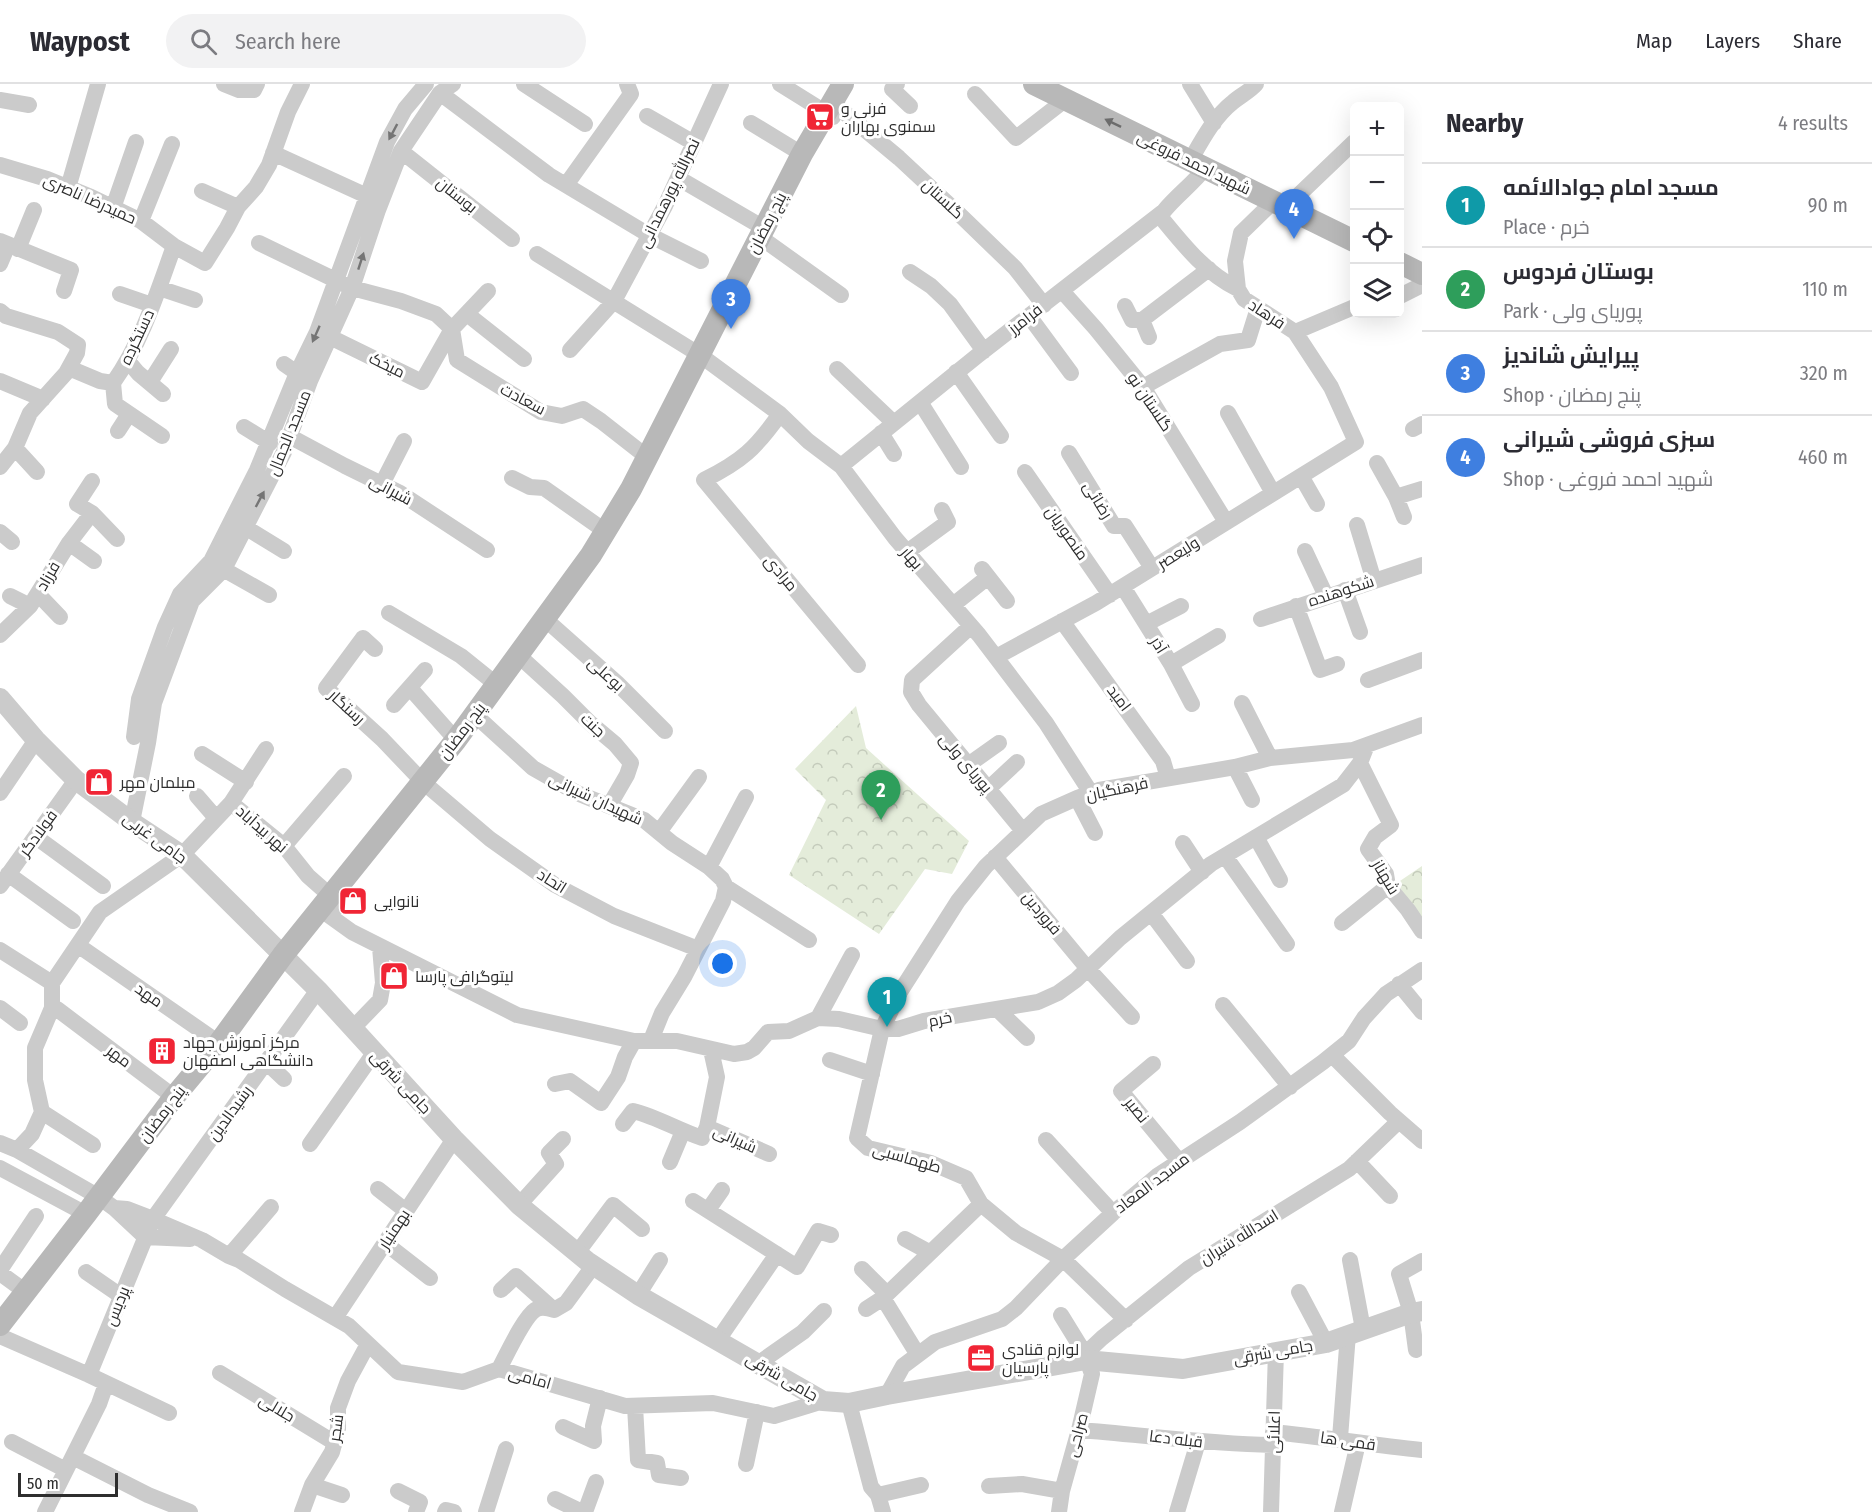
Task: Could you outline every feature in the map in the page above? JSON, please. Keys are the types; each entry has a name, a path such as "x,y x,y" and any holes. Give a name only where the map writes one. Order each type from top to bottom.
{"main road":[{"name":"شهید احمد فروغی","path":"1034,84 1350,239"},
{"name":"پنج رمضان","path":"0,1325 100,1206 174,1097 219,1043 283,955 331,904 475,715 591,555 700,355 801,154 834,104"},
{"path":"1402,264 1422,274"}],"street":[{"path":"68,188 98,84"},
{"path":"224,84 239,90 254,90 258,84"},
{"path":"202,191 238,207 256,187 269,165 288,112 302,84"},
{"path":"524,84 585,124"},
{"path":"566,185 631,94 627,84"},
{"name":"نصرالله پورهمدانی","path":"570,350 614,301 678,178 721,84"},
{"name":"گلستان","path":"780,84 834,104 899,158 1015,268 1044,305"},
{"path":"897,84 892,89 910,106"},
{"path":"1190,84 1215,123"},
{"name":"فرامرز","path":"841,466 957,372 1159,215 1176,197 1194,183 1206,133 1233,102 1248,93 1256,84"},
{"path":"433,86 549,175 649,235 701,261"},
{"name":"مسجد الجمال","path":"132,822 154,703 192,602 225,569 251,530 297,441 310,381 339,342 358,290 378,210 402,151 433,86"},
{"name":"مسجد الجمال","path":"134,737 139,699 165,627 180,594 225,569 270,443 291,368 317,332 387,142 405,109 433,86"},
{"path":"975,94 1016,138 1065,100"},
{"path":"0,100 29,105"},
{"path":"647,116 694,143"},
{"path":"751,123 801,154"},
{"path":"113,208 136,142"},
{"path":"141,221 172,144"},
{"name":"فرهاد","path":"1295,332 1244,299 1238,289 1235,261 1241,232 1280,204 1350,145"},
{"name":"بوستان","path":"402,151 512,239"},
{"path":"273,153 367,196"},
{"name":"حمیدرضا ناصری","path":"0,165 47,179 141,221 174,246 205,262 238,207"},
{"path":"678,178 762,232 842,295"},
{"path":"0,264 9,245 34,210"},
{"path":"1159,215 1187,249 1209,270 1220,280 1238,289"},
{"path":"259,243 358,290 401,301 436,314 452,329 488,291"},
{"path":"9,245 71,270 64,291"},
{"name":"دستگرده","path":"73,361 100,381 113,383 128,361 174,246"},
{"name":"بهار","path":"537,254 700,355 780,414 808,441 841,466 907,552 996,657 1046,723 1084,796 1095,832"},
{"path":"1125,306 1132,320 1142,320 1209,270"},
{"path":"910,272 931,286 950,304 984,351"},
{"path":"1404,294 1422,285"},
{"path":"159,288 195,300"},
{"name":"گلستان نو","path":"1062,291 1143,387 1226,522"},
{"path":"120,294 152,305"},
{"path":"1143,387 1220,344 1248,340 1258,308"},
{"path":"1295,332 1307,329 1350,309"},
{"path":"0,312 6,316 58,332 78,345 73,361 30,413 15,448 0,467"},
{"path":"467,314 524,359"},
{"path":"1029,316 1071,373"},
{"path":"1142,320 1149,337"},
{"name":"میخک","path":"339,342 422,382 452,329"},
{"name":"سعادت","path":"452,329 457,360 541,412 562,416 583,409 647,456"},
{"name":"ولیعصر","path":"996,657 1116,591 1356,442 1331,387 1295,332"},
{"path":"150,382 171,349"},
{"path":"128,361 164,393"},
{"path":"837,369 887,428 894,454"},
{"path":"957,372 1001,436"},
{"path":"0,381 43,399"},
{"path":"113,383 115,404 162,436"},
{"path":"920,402 961,467"},
{"path":"1228,413 1273,493"},
{"path":"118,431 129,414"},
{"name":"مرادی","path":"780,414 759,442 733,466 704,480 858,665"},
{"path":"244,427 270,443"},
{"name":"شیرانی","path":"297,441 400,493 487,550"},
{"path":"382,484 404,441"},
{"path":"15,448 37,472"},
{"name":"رضائی","path":"1069,453 1114,526 1125,526 1152,568"},
{"path":"1377,463 1404,517"},
{"name":"منصوریان","path":"1025,472 1116,591"},
{"path":"1301,476 1317,504"},
{"path":"512,478 530,487 544,488 605,531"},
{"path":"92,481 77,504 92,513 117,539"},
{"path":"1396,497 1422,489"},
{"path":"907,552 948,522 942,510"},
{"name":"فرزاد","path":"0,635 34,600 49,572 92,513"},
{"path":"1357,525 1374,581"},
{"path":"251,530 284,551"},
{"path":"69,543 94,561"},
{"path":"1305,550 1326,596"},
{"name":"شکوهنده","path":"1261,619 1422,565"},
{"path":"225,569 269,595"},
{"path":"953,604 985,573 1006,601"},
{"path":"1345,590 1360,632"},
{"name":"آذر","path":"1116,591 1146,624 1192,704"},
{"path":"10,596 34,600 60,616"},
{"path":"1146,624 1180,606"},
{"path":"1296,606 1320,670 1337,664"},
{"path":"390,613 461,656 497,685"},
{"name":"بوعلی","path":"545,619 617,683 665,731"},
{"name":"امید","path":"1062,621 1158,752 1168,778"},
{"name":"پوریای ولی","path":"971,626 912,680 911,692 919,705 1023,831"},
{"path":"1171,664 1218,636"},
{"name":"رستگار","path":"375,649 363,638 326,688 382,739 423,782"},
{"name":"جنت","path":"518,655 615,744 631,763 627,775 609,806"},
{"path":"1368,680 1422,660"},
{"path":"394,705 425,670"},
{"path":"410,688 456,740"},
{"name":"جامی غربی","path":"0,698 36,740 76,780 132,822 182,855 283,955"},
{"path":"1242,703 1270,758"},
{"name":"شهیدان شیرانی","path":"475,715 533,768 577,793 644,820 709,867 722,879 726,887 809,940"},
{"name":"فرهنگیان","path":"882,1029 900,992 958,901 995,857 1041,814 1084,796 1168,778 1235,767 1270,758 1353,750 1422,725"},
{"path":"0,793 36,740"},
{"path":"968,765 999,743"},
{"name":"خرم","path":"818,1018 838,1019 882,1029 898,1029 924,1021 1038,1002 1058,993 1076,980 1120,938 1202,872 1343,784 1360,763 1367,746"},
{"path":"231,803 266,749"},
{"path":"202,754 246,782"},
{"path":"988,789 1017,762"},
{"name":"شهناز","path":"1360,763 1391,825 1376,837 1368,849 1386,874 1388,886 1422,931"},
{"path":"1235,767 1252,800"},
{"path":"284,846 344,776"},
{"path":"659,832 699,777"},
{"name":"فولادگر","path":"4,880 76,780"},
{"name":"اتحاد","path":"423,782 490,839 555,885 614,916 698,949"},
{"path":"197,796 216,818"},
{"path":"709,867 746,797"},
{"name":"نهر بیدآباد","path":"55,980 100,912 182,855 231,803 284,846 331,904"},
{"path":"36,837 103,886"},
{"path":"1256,837 1280,880"},
{"path":"1183,843 1202,872"},
{"path":"1225,856 1287,944"},
{"name":"فروردین","path":"995,857 1088,969 1132,1017"},
{"path":"4,880 73,921"},
{"path":"1342,923 1388,886"},
{"path":"651,1040 662,1013 723,901 726,887"},
{"path":"331,904 352,932 517,1015 634,1041 677,1041 734,1054 747,1052 754,1048 768,1032 789,1031 818,1018 852,955"},
{"path":"1151,913 1187,961"},
{"name":"مهد","path":"79,946 219,1043"},
{"path":"352,1028 380,1000 383,983 380,947"},
{"path":"0,950 55,980 57,1011 35,1048 35,1080 45,1114 93,1145"},
{"name":"جامی شرقی","path":"283,955 318,990 454,1139 519,1205 577,1253 638,1295 823,1401 849,1403 1086,1357 1183,1369 1326,1343 1355,1331 1416,1312"},
{"name":"مسجد المعاد","path":"887,1395 903,1366 935,1342 1002,1319 1113,1213 1179,1161 1290,1087 1332,1055 1349,1041 1364,1018 1386,994 1422,970"},
{"path":"1399,984 1422,1012"},
{"name":"رشیدالدین","path":"145,1237 153,1219 318,990"},
{"path":"1224,1005 1290,1087"},
{"path":"997,1009 1027,1038"},
{"path":"1,1011 20,1023"},
{"name":"مهر","path":"57,1011 174,1097"},
{"name":"طهماسبی","path":"882,1029 857,1138 868,1148 932,1163 966,1178 981,1204 1016,1233 1063,1259 1126,1320"},
{"path":"555,1084 570,1081 601,1103 618,1077 634,1041"},
{"name":"شیرانی","path":"711,1050 717,1077 707,1127 769,1154"},
{"path":"310,1144 374,1053"},
{"path":"1332,1055 1422,1141"},
{"path":"830,1060 872,1074"},
{"path":"266,1062 284,1079"},
{"name":"نصیر","path":"1153,1064 1122,1091 1179,1161"},
{"path":"623,1124 633,1111 651,1115 702,1138 707,1127"},
{"path":"17,1150 32,1134 45,1114"},
{"name":"اسدالله شیران","path":"1086,1357 1102,1338 1189,1268 1349,1168 1399,1121"},
{"path":"670,1162 683,1131"},
{"name":"بهمنیار","path":"336,1318 454,1139"},
{"path":"519,1205 556,1164 549,1153 563,1139"},
{"path":"1046,1140 1113,1213"},
{"path":"0,1143 17,1150 145,1237"},
{"path":"1357,1161 1390,1196"},
{"path":"0,1168 100,1206"},
{"path":"378,1189 406,1211"},
{"path":"708,1210 722,1190"},
{"path":"693,1201 797,1267 818,1231 831,1235"},
{"path":"866,1309 883,1298 981,1204"},
{"path":"577,1253 613,1205 642,1228"},
{"name":"امامی","path":"100,1206 127,1209 153,1219 202,1240 239,1260 349,1326 398,1371 463,1382 499,1369 626,1406 713,1402 774,1416 823,1401"},
{"path":"229,1256 271,1207"},
{"path":"26,1292 0,1272 36,1216"},
{"name":"امامی","path":"145,1237 202,1240"},
{"name":"پردیس","path":"89,1375 145,1237"},
{"path":"905,1239 929,1252"},
{"path":"385,1243 430,1278"},
{"path":"718,1340 777,1254"},
{"path":"638,1295 660,1260"},
{"path":"1340,1438 1355,1331 1350,1260"},
{"path":"1416,1350 1416,1312 1400,1274 1422,1261"},
{"path":"499,1369 515,1337 535,1310 543,1307 554,1310 566,1304 594,1265"},
{"path":"862,1269 883,1290 883,1298 918,1355"},
{"path":"86,1272 121,1296"},
{"path":"501,1290 516,1276 554,1310"},
{"path":"1299,1292 1326,1343"},
{"path":"759,1363 803,1332 824,1311"},
{"path":"1061,1316 1086,1357"},
{"path":"0,1336 169,1413"},
{"name":"شجر","path":"302,1512 312,1485 323,1470 335,1443 338,1408 348,1381 368,1344"},
{"name":"اعلائی","path":"1271,1512 1276,1351"},
{"name":"صراحی","path":"1059,1512 1062,1491 1092,1374 1086,1357"},
{"name":"جلالی","path":"220,1373 335,1443"},
{"path":"45,1512 106,1384"},
{"path":"563,1427 594,1441 593,1426 600,1398"},
{"path":"849,1403 871,1486 878,1496 883,1512"},
{"path":"636,1406 638,1460 657,1463 659,1475 681,1478"},
{"path":"746,1464 757,1412"},
{"name":"قبله دعا","path":"1079,1430 1148,1435 1198,1442 1273,1439"},
{"name":"قمی ها","path":"1273,1439 1340,1438 1358,1443 1422,1450"},
{"path":"12,1442 70,1463 187,1512"},
{"path":"1177,1512 1198,1442"},
{"path":"1342,1512 1358,1443"},
{"path":"486,1512 506,1449"},
{"path":"555,1499 584,1512 596,1482"},
{"path":"989,1486 1022,1484 1062,1491"},
{"path":"312,1485 342,1495"},
{"path":"878,1496 921,1485"},
{"path":"398,1491 420,1502 416,1512"},
{"path":"445,1512 446,1510 454,1512"}],"green space":[{"path":"856,706 866,748 969,841 952,874 925,869 879,934 789,875 826,800 795,769"},
{"path":"1422,866 1422,923 1397,883"}],"place":[{"name":"فرنی و سمنوی بهاران","path":"820,117"},
{"name":"سبزی فروشی شیرانی","path":"1294,239"},
{"name":"پیرایش شاندیز","path":"731,329"},
{"name":"مبلمان مهر","path":"99,782"},
{"name":"بوستان فردوس","path":"881,820"},
{"name":"نانوایی","path":"353,901"},
{"name":"لیتوگرافی پارسا","path":"394,976"},
{"name":"مسجد امام جوادالائمه","path":"887,1027"},
{"name":"مرکز آموزش جهاد دانشگاهی اصفهان","path":"162,1051"},
{"name":"لوازم قنادی پارسیان","path":"981,1358"}]}
